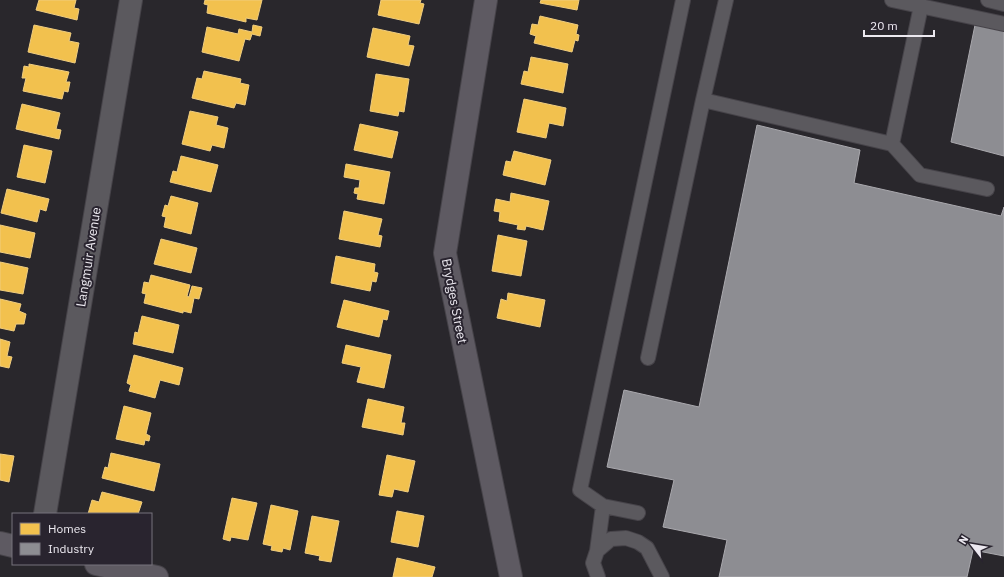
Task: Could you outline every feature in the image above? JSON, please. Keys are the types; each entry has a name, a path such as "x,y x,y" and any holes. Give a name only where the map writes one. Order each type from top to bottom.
{"street":[{"name":"Langmuir Avenue","path":"45,513 131,0"},
{"name":"Brydges Street","path":"486,0 445,253 511,577"},
{"path":"0,543 12,546"},
{"path":"101,565 156,577"}],"lane":[{"path":"638,513 603,506 580,490 683,0"},
{"path":"648,358 726,0"},
{"path":"892,0 1004,24"},
{"path":"988,0 1004,4"},
{"path":"892,144 921,6"},
{"path":"703,100 892,144 920,175 987,189"},
{"path":"598,577 593,563 597,551 603,506"},
{"path":"597,551 611,538 626,538 638,542 647,548 662,577"}],"building: Homes":[{"path":"39,0 76,0 74,8 79,9 77,20 36,10"},
{"path":"205,0 262,0 257,20 246,18 246,22 207,13 208,5 204,4"},
{"path":"381,0 421,0 420,3 424,4 419,24 378,15"},
{"path":"541,0 579,0 577,10 540,3"},
{"path":"540,16 578,25 576,34 579,35 578,41 575,40 572,52 534,43 536,36 530,34 532,24 538,25"},
{"path":"34,25 71,33 69,41 79,43 75,63 28,52"},
{"path":"253,25 262,27 260,36 252,34 250,40 245,39 239,61 202,52 207,27 238,34 239,29 252,32"},
{"path":"373,28 410,36 408,45 414,46 409,66 367,57"},
{"path":"531,57 568,64 563,93 521,84 524,71 528,72"},
{"path":"29,64 69,72 66,82 70,82 68,92 64,91 62,99 23,91 26,78 22,78 24,66 29,67"},
{"path":"204,71 241,79 240,83 249,85 245,105 236,103 234,108 192,98 197,78 202,79"},
{"path":"376,74 409,79 404,112 399,111 398,116 370,111"},
{"path":"524,99 566,108 563,126 549,123 546,138 517,132"},
{"path":"22,104 60,113 56,129 61,130 59,139 16,129"},
{"path":"190,111 218,117 216,125 228,128 224,148 212,145 210,151 182,144"},
{"path":"360,124 398,132 392,158 354,150"},
{"path":"24,145 52,151 45,183 17,177"},
{"path":"514,151 551,160 545,185 503,175 506,161 511,162"},
{"path":"181,156 218,165 211,192 170,182 173,171 177,172"},
{"path":"346,164 390,172 384,204 357,199 358,194 354,193 355,188 359,188 360,180 344,177"},
{"path":"7,189 49,199 46,211 40,209 37,222 1,213"},
{"path":"511,193 549,201 543,230 526,226 525,230 517,229 518,225 499,221 500,212 494,211 496,199 510,202"},
{"path":"171,196 198,203 191,234 164,227 166,217 162,216 165,205 168,206"},
{"path":"344,211 382,219 378,235 382,236 380,247 339,239"},
{"path":"0,225 35,233 30,258 0,252"},
{"path":"498,235 527,241 521,276 492,271"},
{"path":"161,239 197,248 191,273 154,264"},
{"path":"336,256 375,264 374,272 378,273 376,282 372,281 370,291 331,283"},
{"path":"0,262 28,268 23,294 0,290"},
{"path":"151,275 190,285 187,296 189,297 192,286 202,288 199,299 194,298 191,313 183,311 183,313 144,303 146,294 142,293 144,282 149,283"},
{"path":"508,293 545,300 540,327 497,318 501,299 507,301"},
{"path":"0,299 21,304 19,311 26,314 24,324 16,324 14,331 0,328"},
{"path":"344,300 389,311 387,320 383,319 379,337 337,327"},
{"path":"142,316 179,325 173,353 133,344 135,332 138,333"},
{"path":"0,339 10,342 7,356 12,357 9,368 0,366"},
{"path":"346,345 391,355 384,388 357,382 361,367 342,363"},
{"path":"134,355 183,368 179,385 160,380 155,398 129,391 131,385 127,383"},
{"path":"368,399 404,407 401,423 405,423 403,435 362,427"},
{"path":"124,406 151,413 146,434 150,436 149,441 145,440 144,445 116,439"},
{"path":"111,453 160,464 154,491 102,478 105,467 108,468"},
{"path":"0,454 14,456 9,482 0,480"},
{"path":"387,455 415,461 408,492 394,489 392,497 379,495"},
{"path":"102,492 142,502 138,513 88,513 92,500 99,502"},
{"path":"232,498 257,503 248,540 231,537 230,541 223,539"},
{"path":"271,505 298,511 290,550 283,548 282,552 271,550 272,546 263,544"},
{"path":"397,511 424,516 418,547 391,542"},
{"path":"312,516 339,521 331,562 319,560 320,556 305,553"},
{"path":"397,558 435,567 432,577 393,577"}],"building: Industry":[{"path":"975,25 1004,31 1004,156 951,142"},
{"path":"757,125 860,150 854,183 1001,216 1004,207 1004,556 973,550 967,577 719,577 727,540 663,527 674,480 607,467 624,390 699,407"}]}
